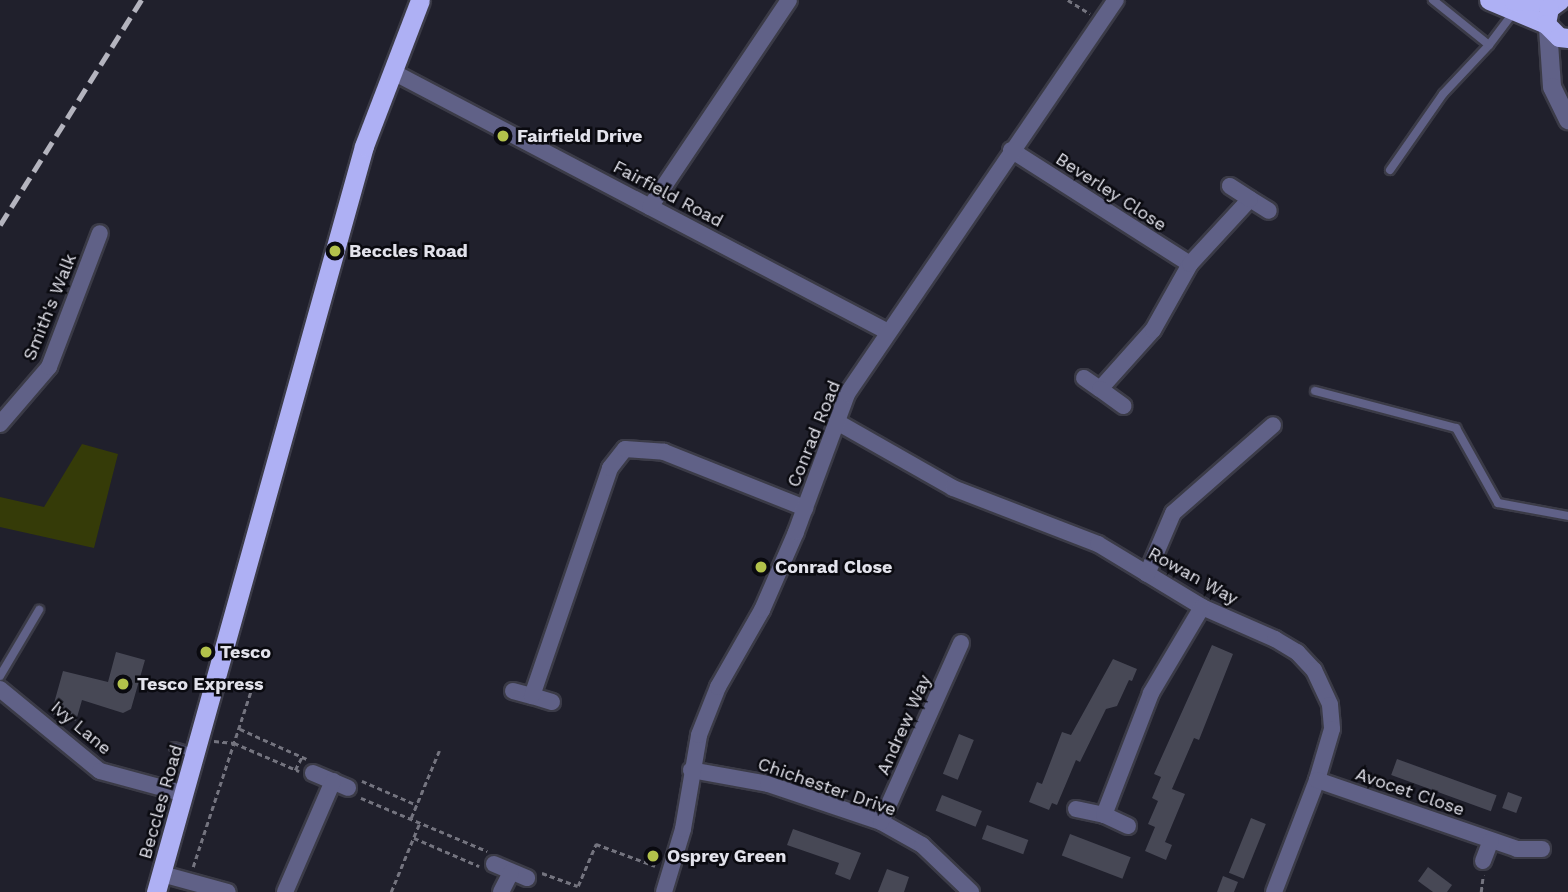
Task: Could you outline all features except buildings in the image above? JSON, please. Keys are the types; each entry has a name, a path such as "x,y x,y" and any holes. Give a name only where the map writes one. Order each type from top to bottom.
{"highway":[{"name":"Beccles Road","path":"159,883 364,146 420,0"},
{"path":"1489,0 1513,7 1568,40"},
{"path":"1513,7 1558,1"},
{"path":"1547,26 1546,15 1558,1"}],"street":[{"path":"650,206 789,0"},
{"name":"Conrad Road","path":"664,892 667,870 683,828 691,770 718,687 762,610 805,508 847,394 1011,150 1116,0"},
{"path":"1547,26 1552,87 1568,120"},
{"path":"1549,66 1568,40"},
{"name":"Fairfield Road","path":"393,72 888,332"},
{"name":"Beverley Close","path":"1011,150 1190,264"},
{"path":"1230,186 1269,211"},
{"path":"1100,389 1153,330 1190,264 1250,199"},
{"name":"Smith's Walk","path":"0,424 49,367 100,233"},
{"path":"1084,378 1123,405"},
{"name":"Rowan Way","path":"837,422 953,488 1086,538 1202,607 1275,639 1297,652 1314,670 1330,705 1332,729 1317,780 1273,892"},
{"path":"1147,574 1173,513 1273,425"},
{"path":"532,696 610,468 625,449 664,452 805,508"},
{"path":"1104,816 1151,693 1202,607"},
{"name":"Andrew Way","path":"881,822 961,643"},
{"name":"Ivy Lane","path":"0,688 100,771 185,794"},
{"path":"513,691 552,702"},
{"name":"Chichester Drive","path":"691,770 768,784 881,822 922,845 971,892"},
{"path":"285,892 347,789 313,773"},
{"name":"Avocet Close","path":"1317,780 1517,849 1542,849"},
{"path":"1076,809 1104,816 1128,827"},
{"path":"1483,861 1491,840"},
{"path":"491,862 524,873"},
{"path":"501,892 524,873"},
{"path":"159,883 192,882 228,892"}],"lane":[{"path":"1433,0 1489,45"},
{"path":"1390,170 1443,94 1489,45 1513,7"},
{"path":"1315,391 1456,428 1498,503 1568,516"},
{"path":"0,676 39,610"},
{"path":"174,747 196,754"}],"path":[{"path":"1068,0 1101,22"},
{"path":"192,882 194,860 224,784 252,688"},
{"path":"234,743 295,771 302,757 240,729"},
{"path":"411,818 439,751"},
{"path":"347,789 421,822 491,862"},
{"path":"391,892 421,822"},
{"path":"414,838 491,862"},
{"path":"579,892 578,886 596,844 667,870"},
{"path":"524,873 578,886"}],"green space":[{"path":"82,444 118,454 94,548 0,527 0,497 44,507"}],"railway":[{"path":"0,225 141,0"}],"place":[{"name":"Fairfield Drive","path":"503,136"},
{"name":"Beccles Road","path":"335,251"},
{"name":"Conrad Close","path":"761,567"},
{"name":"Tesco","path":"206,652"},
{"name":"Tesco Express","path":"123,684"},
{"name":"Osprey Green","path":"653,856"}]}
